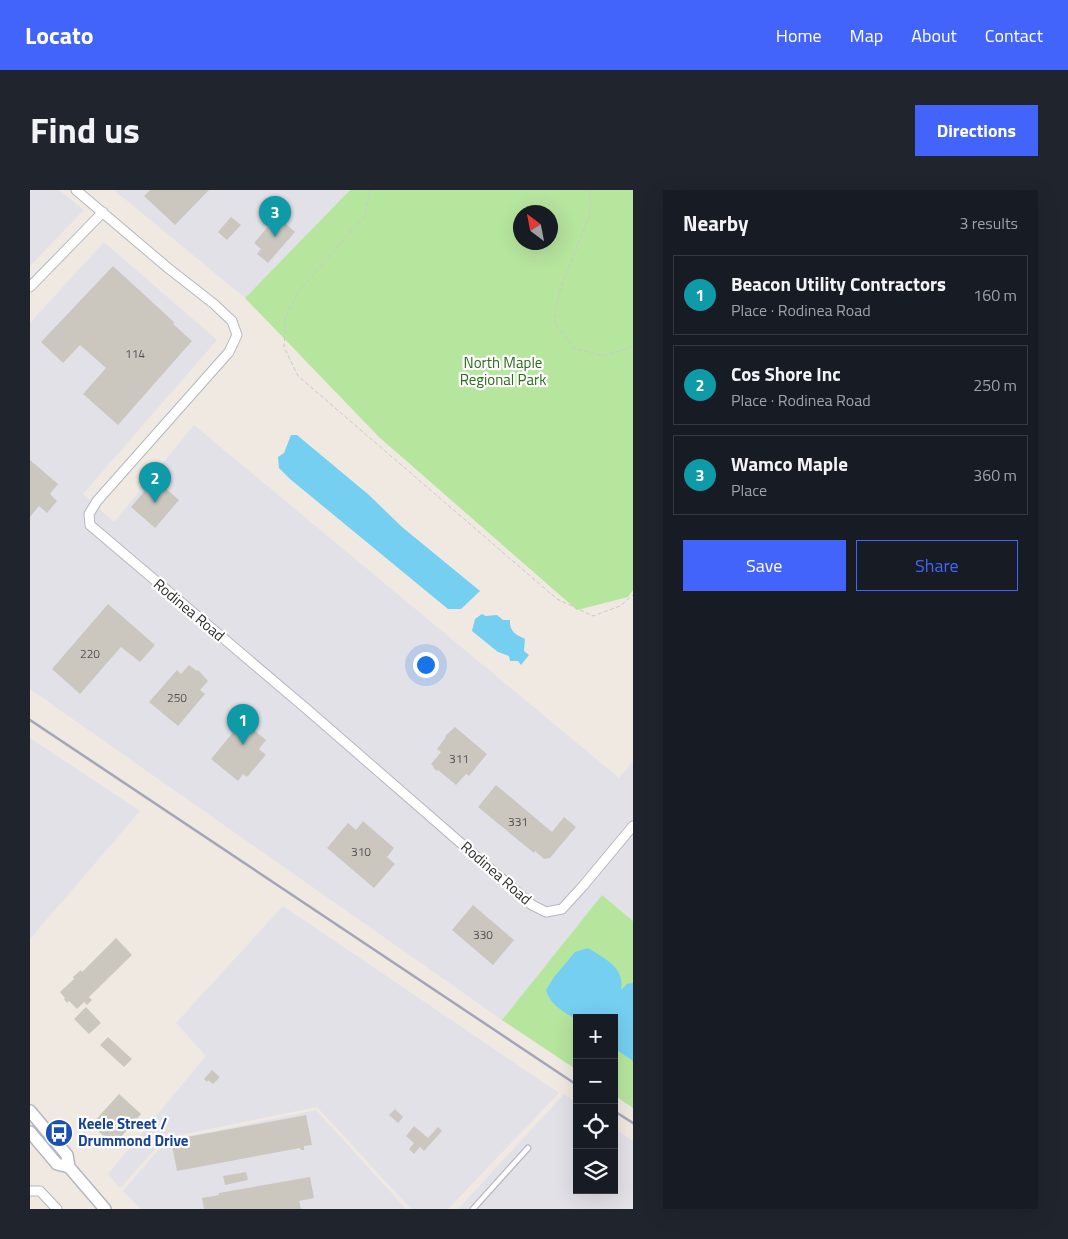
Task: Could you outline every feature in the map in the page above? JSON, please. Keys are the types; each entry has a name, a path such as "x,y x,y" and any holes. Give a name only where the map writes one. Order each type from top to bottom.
{"main road":[{"path":"30,1111 67,1155 69,1167 105,1209"},
{"path":"30,1132 56,1164 69,1167"}],"street":[{"name":"Rodinea Road","path":"76,190 168,268 214,304 232,321 238,335 229,352 97,501 89,514 90,524 532,905 546,912 562,909 633,826"},
{"path":"30,287 102,212"},
{"path":"30,1191 40,1191 57,1209"}],"lane":[{"path":"473,1209 528,1148"}],"path":[{"path":"370,190 365,215 297,294 286,315 284,347 298,376 556,599 592,616 620,606 633,595"},
{"path":"590,190 590,214 560,290 554,322 574,348 602,356 630,348 633,345"}],"shaded area":[{"path":"30,190 59,190 84,210 30,266"},
{"path":"114,190 350,190 245,298"},
{"path":"104,242 217,340 83,494 114,522 194,425 619,778 633,761 633,921 602,895 502,1020 30,689 30,323"},
{"path":"30,738 140,811 30,939"},
{"path":"283,906 559,1093 448,1209 411,1209 317,1107 165,1138 120,1188 108,1174 206,1056 176,1023"},
{"path":"564,1094 573,1100 573,1194 618,1194 618,1131 633,1141 633,1209 458,1209"},
{"path":"316,1110 406,1209 140,1209 123,1191 166,1141"}],"green space":[{"name":"North Maple Regional Park","path":"350,190 633,190 633,590 628,597 577,610 379,437 245,298"},
{"path":"602,895 633,921 633,1108 618,1098 618,1014 573,1014 573,1067 502,1020"}],"water":[{"path":"291,435 297,435 369,495 402,527 480,591 461,609 448,609 290,479 279,468 278,457 284,453"},
{"path":"482,614 486,616 497,615 503,620 510,620 514,632 525,639 524,651 529,655 521,665 518,661 510,661 509,656 498,652 472,631 475,619"},
{"path":"588,948 612,964 620,975 621,990 627,984 633,983 633,1061 618,1051 618,1014 573,1014 573,1018 558,1008 548,995 546,990 554,977 575,952"}],"building":[{"path":"150,190 209,190 175,225 144,196"},
{"path":"277,216 295,232 268,263 257,254 261,249 254,243"},
{"path":"231,217 241,225 227,240 218,232"},
{"path":"113,266 192,341 118,425 83,394 106,368 80,345 63,363 41,342"},
{"path":"30,460 58,484 50,494 57,501 47,513 39,506 30,517"},
{"path":"155,479 179,500 155,528 131,507"},
{"path":"108,604 155,645 140,662 121,647 80,694 52,669"},
{"path":"189,665 198,670 208,681 200,690 205,694 178,726 149,702 177,670 181,674"},
{"path":"236,715 266,740 259,749 266,755 247,777 243,774 238,781 211,759 235,730 228,724"},
{"path":"455,727 487,754 469,776 466,774 456,785 433,768 431,764 441,752 437,749 445,736"},
{"path":"496,785 552,832 564,817 576,827 550,858 544,859 535,851 534,853 478,807"},
{"path":"363,821 394,848 387,857 395,864 374,888 327,848 348,823 356,830"},
{"path":"473,905 514,940 493,965 452,930"},
{"path":"116,938 132,955 89,997 92,1000 87,1005 84,1002 77,1009 69,1001 67,1003 60,992 74,979 73,977 81,970 82,972"},
{"path":"86,1007 101,1023 89,1034 74,1019"},
{"path":"108,1037 132,1059 124,1067 100,1045"},
{"path":"212,1070 220,1077 213,1084 204,1079"},
{"path":"119,1094 141,1114 114,1145 91,1125"},
{"path":"395,1109 403,1117 398,1123 389,1115"},
{"path":"306,1115 312,1145 304,1146 304,1150 300,1148 177,1171 171,1140"},
{"path":"414,1126 428,1138 438,1127 442,1131 424,1151 420,1147 414,1154 409,1149 414,1143 406,1136"},
{"path":"246,1172 248,1180 225,1185 223,1176"},
{"path":"310,1177 314,1198 299,1201 301,1209 204,1209 202,1198 219,1195 219,1193"}],"railway":[{"path":"30,720 573,1082"},
{"path":"618,1114 633,1123"}],"place":[{"name":"Wamco Maple","path":"275,237"},
{"name":"Cos Shore Inc","path":"155,503"},
{"name":"Beacon Utility Contractors","path":"243,745"},
{"name":"Keele Street / Drummond Drive","path":"59,1133"}]}
